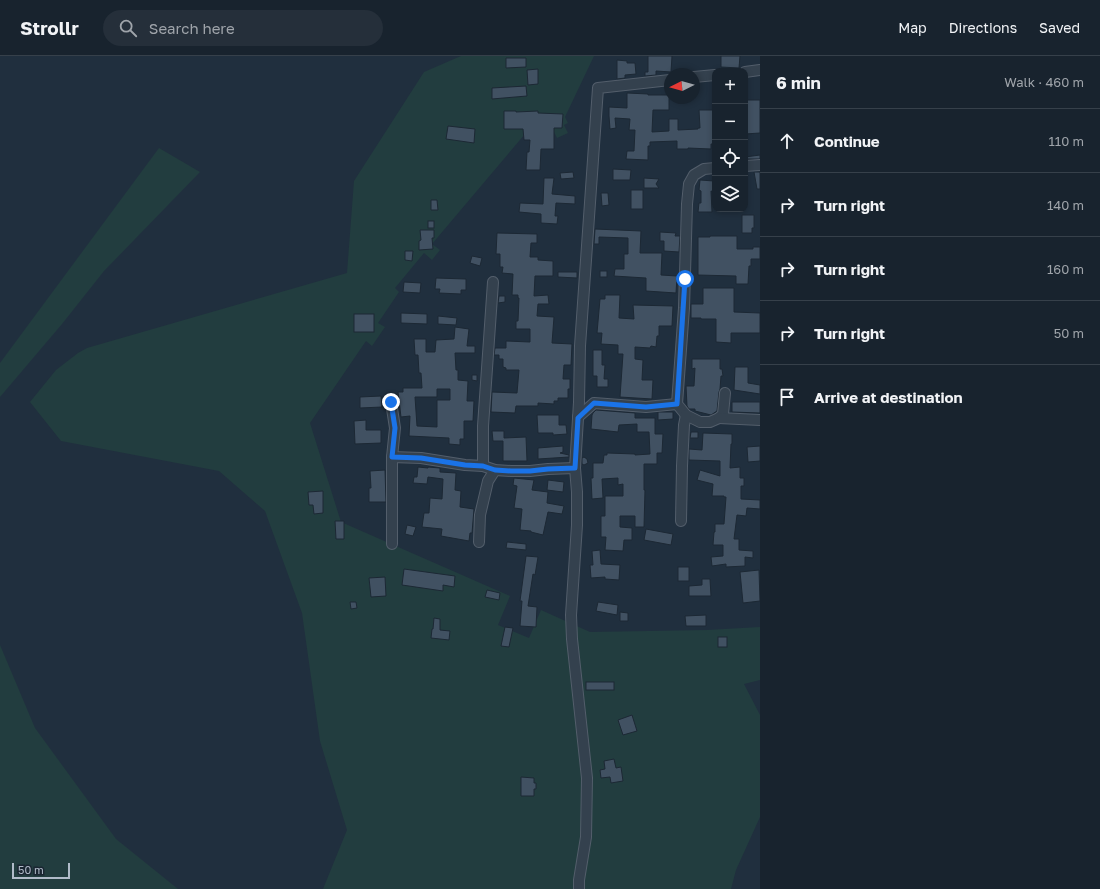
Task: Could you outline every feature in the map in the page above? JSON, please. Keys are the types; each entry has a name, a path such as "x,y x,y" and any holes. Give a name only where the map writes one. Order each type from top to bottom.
{"street":[{"path":"748,72 760,70"},
{"path":"700,77 712,75"},
{"path":"579,889 579,880 586,837 587,778 571,621 577,525 575,468 580,346 598,88 664,81"},
{"path":"748,166 760,165"},
{"path":"712,168 704,169 694,175 689,184 684,308 677,404 686,415 700,422 710,422 719,418 723,414 725,392"},
{"path":"483,466 483,426 493,282"},
{"path":"579,393 594,403 646,407 677,404"},
{"path":"391,402 395,428 392,457 392,544"},
{"path":"578,418 594,403"},
{"path":"681,521 684,425 686,415"},
{"path":"719,418 760,420"},
{"path":"392,457 421,458 465,465 483,466 495,470 530,471 575,468"},
{"path":"479,542 480,515 488,481 495,470"}],"green space":[{"path":"461,56 594,56 565,117 568,123 564,125 568,133 557,138 553,130 525,134 432,244 440,250 432,260 424,253 395,288 399,292 378,323 385,327 372,346 366,341 310,423 341,522 510,596 498,625 529,638 541,610 590,632 707,630 760,627 760,680 744,684 760,715 760,817 736,870 731,889 323,889 347,830 320,741 302,613 265,511 219,471 61,441 30,402 56,370 87,348 347,273 354,181 424,72"},
{"path":"159,148 200,172 104,271 62,324 0,397 0,363"},
{"path":"0,645 35,728 116,839 178,889 0,889"}],"building":[{"path":"648,56 672,56 671,68 664,68 664,72 656,71 656,75 645,76 645,72 648,72"},
{"path":"721,56 740,56 739,68 721,67"},
{"path":"506,58 526,58 526,67 506,68"},
{"path":"617,60 627,61 627,63 635,63 636,74 625,75 625,78 617,79"},
{"path":"538,69 538,84 528,85 527,70"},
{"path":"526,86 527,96 492,99 492,88"},
{"path":"627,93 664,95 664,104 669,104 669,110 653,110 652,132 669,131 669,119 678,119 678,130 698,129 700,128 699,110 712,110 711,149 677,149 677,141 650,142 650,146 648,146 648,160 626,159 627,151 634,151 635,130 629,130 630,119 615,118 616,128 610,129 609,107 627,108"},
{"path":"748,100 760,100 760,133 748,134"},
{"path":"504,111 538,111 538,113 563,114 562,128 554,128 554,149 541,149 540,170 526,170 527,152 529,152 530,140 524,140 523,129 504,129"},
{"path":"448,126 475,129 474,143 446,139"},
{"path":"760,155 760,159 748,159 748,157"},
{"path":"613,169 631,170 630,180 613,180"},
{"path":"573,172 574,178 561,179 560,173"},
{"path":"754,172 760,172 760,189 757,189"},
{"path":"544,178 554,178 552,194 575,196 575,204 556,203 555,216 558,216 557,224 541,223 541,214 519,212 520,203 543,204"},
{"path":"644,178 659,179 656,184 659,188 644,188"},
{"path":"700,180 712,181 712,212 698,212 699,203 701,203 701,191 699,190"},
{"path":"631,190 643,190 643,209 631,209"},
{"path":"601,193 608,193 609,205 602,206"},
{"path":"431,200 437,200 438,210 431,210"},
{"path":"742,215 754,215 754,228 752,228 752,233 742,233"},
{"path":"428,221 434,221 434,228 428,228"},
{"path":"595,229 641,231 640,253 662,253 661,275 677,276 676,293 646,291 646,278 614,276 615,269 624,269 624,254 628,254 628,238 599,237 599,244 594,244"},
{"path":"420,230 434,230 434,238 432,238 433,249 419,250 419,241 421,240"},
{"path":"660,232 676,233 675,236 680,236 679,252 664,251 664,241 660,241"},
{"path":"497,233 537,234 537,243 531,243 530,257 538,257 538,260 553,261 553,276 535,276 534,296 548,295 549,304 538,304 537,316 554,317 552,343 572,344 571,365 564,365 563,379 570,379 568,398 558,398 558,401 554,401 554,404 538,403 538,406 516,406 515,413 491,412 492,392 517,393 519,370 506,370 506,368 503,367 503,359 499,359 499,355 494,355 495,348 506,348 506,341 530,342 530,329 516,329 516,321 518,321 519,298 518,295 512,295 513,274 502,273 503,267 500,267 500,254 496,254"},
{"path":"737,236 737,249 753,249 753,247 760,247 760,259 751,259 748,284 736,284 736,276 698,275 698,237"},
{"path":"405,251 413,251 412,261 405,260"},
{"path":"472,256 482,258 480,266 470,263"},
{"path":"600,271 607,271 607,277 600,277"},
{"path":"558,272 577,272 577,278 558,277"},
{"path":"436,278 466,279 466,290 461,290 461,294 439,293 440,289 435,289"},
{"path":"404,282 421,283 420,293 403,292"},
{"path":"703,288 734,288 734,312 760,313 760,333 731,333 731,343 716,342 716,319 691,318 691,304 703,304"},
{"path":"605,295 620,295 619,318 634,319 633,305 673,306 672,326 659,326 659,336 657,336 656,347 635,347 635,359 643,360 642,380 653,380 652,399 620,397 623,354 618,354 618,345 601,344 602,333 597,333 600,299 605,299"},
{"path":"499,296 505,296 505,302 498,303"},
{"path":"401,313 427,314 427,324 401,323"},
{"path":"354,314 374,314 374,332 354,332"},
{"path":"438,316 457,318 456,325 438,324"},
{"path":"455,327 469,329 467,346 475,346 475,353 455,353 458,380 468,381 467,401 474,401 473,421 464,421 464,439 460,439 460,445 449,444 449,438 409,436 410,416 401,417 398,392 403,392 403,388 422,388 418,355 415,355 414,339 426,339 426,352 435,352 436,340 454,339","holes":["437,389 450,389 450,400 437,400 437,427 417,426 415,397 437,397"]},
{"path":"593,350 602,350 602,365 605,365 604,379 608,379 608,387 597,387 597,376 593,376"},
{"path":"692,359 720,359 720,369 722,369 723,376 721,376 717,411 711,415 695,411 695,409 689,409 687,406 686,386 694,386 695,368 692,369"},
{"path":"735,367 748,367 748,383 760,385 760,394 734,390"},
{"path":"472,375 477,375 477,381 472,380"},
{"path":"381,396 382,407 360,408 360,397"},
{"path":"732,402 760,402 760,413 732,412"},
{"path":"596,410 635,413 635,418 655,418 655,434 663,434 662,453 657,453 657,464 644,464 644,527 635,527 635,516 620,516 620,527 632,528 632,540 624,540 623,551 605,550 606,537 601,537 601,516 605,516 605,496 623,496 623,484 618,485 618,478 602,479 603,498 592,499 591,478 593,478 593,463 603,463 604,455 607,455 607,453 635,455 650,454 649,432 637,432 637,424 619,425 618,432 591,429 592,415"},
{"path":"658,412 673,412 673,419 658,420"},
{"path":"537,415 559,415 559,425 566,425 567,434 553,435 553,433 538,433"},
{"path":"366,420 366,430 381,430 381,443 355,444 354,421"},
{"path":"492,431 504,431 504,438 526,437 527,461 503,461 503,441 493,441"},
{"path":"691,432 698,432 698,438 690,438"},
{"path":"703,433 732,434 730,468 740,467 740,478 744,478 744,486 741,486 741,499 760,500 760,509 747,508 746,516 737,515 734,539 739,539 739,550 753,551 753,558 745,557 745,566 726,567 726,564 712,566 711,557 723,556 723,545 713,545 715,524 724,524 726,497 712,496 713,484 697,480 700,470 720,476 720,461 689,460 689,449 702,450"},
{"path":"563,446 563,452 560,453 569,455 569,457 538,459 538,448"},
{"path":"760,446 760,461 748,462 747,447"},
{"path":"584,457 587,459 588,463 584,465 582,464 582,458"},
{"path":"418,467 440,468 440,472 456,473 455,490 461,491 460,507 474,509 472,533 470,533 469,541 441,536 442,529 422,527 424,513 429,513 430,498 442,499 443,479 428,477 427,484 413,483 414,477 417,477"},
{"path":"385,470 386,502 369,502 369,488 371,488 370,471"},
{"path":"514,478 534,480 532,490 548,492 547,503 564,506 562,514 548,512 543,535 531,531 520,530 522,509 514,508 517,486 513,485"},
{"path":"548,480 564,482 563,492 547,490"},
{"path":"323,491 323,513 314,514 313,505 309,505 308,492"},
{"path":"335,521 344,521 344,539 336,539"},
{"path":"407,525 416,527 413,536 405,534"},
{"path":"646,529 673,534 671,545 644,540"},
{"path":"507,542 526,544 526,550 506,548"},
{"path":"600,550 601,564 620,565 619,580 605,579 605,577 591,578 590,565 593,565 592,551"},
{"path":"526,556 538,557 535,575 533,574 528,606 537,607 536,627 520,626 522,601 520,601"},
{"path":"678,567 689,567 689,581 678,581"},
{"path":"404,569 455,576 454,587 443,585 443,591 402,585"},
{"path":"759,570 760,601 743,603 740,572"},
{"path":"385,577 386,596 371,597 369,578"},
{"path":"702,579 710,579 711,596 689,596 689,586 702,585"},
{"path":"487,590 500,593 499,600 485,597"},
{"path":"350,602 356,602 357,608 351,609"},
{"path":"598,602 618,605 617,615 596,611"},
{"path":"620,612 628,613 628,621 620,621"},
{"path":"706,615 706,626 686,626 685,616"},
{"path":"434,618 440,619 440,630 450,631 449,640 431,638"},
{"path":"505,627 513,628 509,647 501,646"},
{"path":"718,637 727,637 727,647 718,647"},
{"path":"586,682 614,682 614,690 586,690"},
{"path":"632,715 637,731 623,735 618,720"},
{"path":"614,759 616,768 621,767 623,781 611,783 610,777 601,778 600,770 605,769 604,761"},
{"path":"521,777 534,778 536,789 534,789 534,796 521,796"}],"route":[{"path":"391,402 395,428 393,435 392,457 421,458 465,465 483,466 495,470 511,471 575,468 578,418 594,403 639,405 646,407 677,404 685,279"}]}
